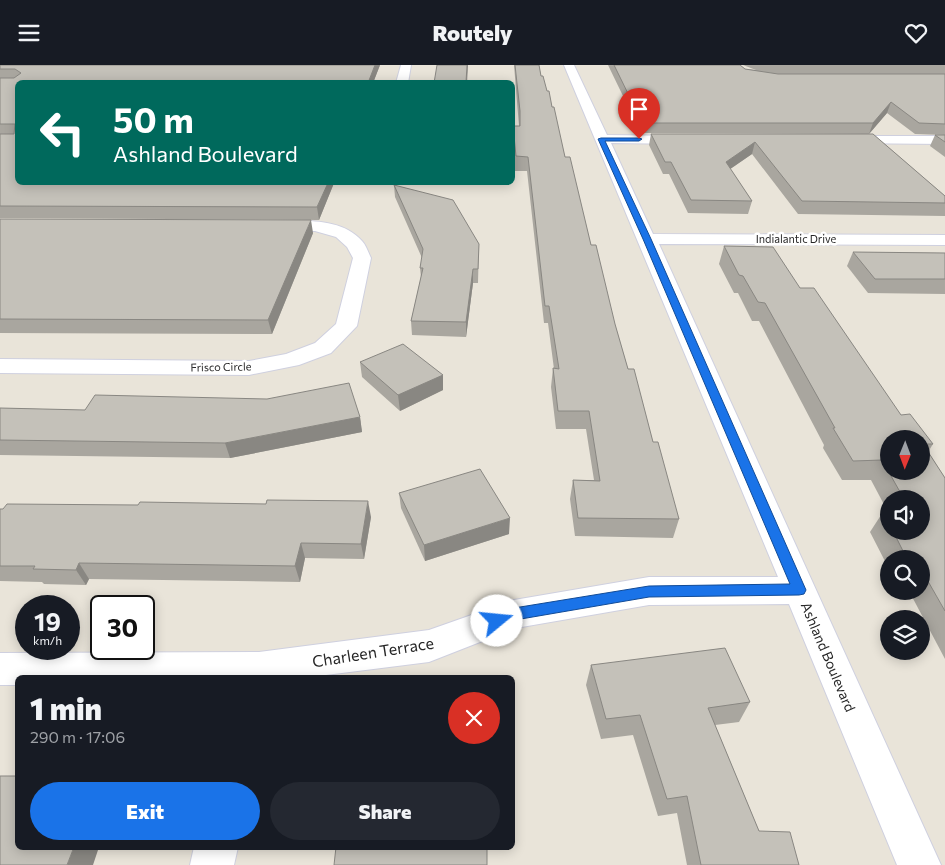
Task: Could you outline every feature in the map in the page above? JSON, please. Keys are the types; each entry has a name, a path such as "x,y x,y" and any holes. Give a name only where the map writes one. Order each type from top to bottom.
{"street":[{"path":"403,80 406,65"},
{"name":"Ashland Boulevard","path":"569,65 647,239 919,865"},
{"path":"601,139 699,140"},
{"path":"827,140 945,140"},
{"name":"Frisco Circle","path":"0,366 248,368 291,360 323,348 346,326 362,258 355,243 342,233 315,226 256,226"},
{"name":"Indialantic Drive","path":"647,239 945,239"},
{"name":"Charleen Terrace","path":"0,669 258,673 430,646 514,614 649,591 799,590"},
{"path":"212,865 215,850"}],"building":[{"path":"0,65 375,65 369,80 15,80 15,124 0,124 0,78 14,78 21,73 15,69 0,69"},
{"path":"437,65 467,65 466,80 434,80"},
{"path":"515,65 539,65 541,76 543,76 547,91 549,91 552,107 554,107 565,157 570,157 591,245 596,245 628,369 634,369 653,442 658,442 679,519 578,518 573,480 600,481 589,411 558,411 553,368 559,369 549,306 545,306 528,157 516,156 515,126 520,126"},
{"path":"614,65 740,65 745,69 778,74 945,74 945,124 919,123 891,102 873,123 645,123 642,116 639,116"},
{"path":"15,124 15,185 327,185 317,207 0,206 0,134 14,134"},
{"path":"651,134 873,134 945,196 945,203 802,201 755,142 726,162 752,201 691,200 671,162 665,162"},
{"path":"935,135 945,135 945,142"},
{"path":"394,185 453,200 479,244 478,269 473,269 466,322 411,321 423,268 420,268 423,249"},
{"path":"0,219 311,220 268,320 0,319"},
{"path":"724,246 773,247 800,288 814,288 901,415 910,414 922,430 880,430 880,460 853,461 765,303 758,302 743,276 739,275"},
{"path":"853,252 945,253 945,279 875,279"},
{"path":"403,344 443,375 398,395 360,362"},
{"path":"349,383 360,417 225,443 0,440 0,408 85,410 95,395 267,399"},
{"path":"930,455 945,478 945,611 930,585 930,550 902,550 898,540 930,540 930,490 899,490 893,480 930,480"},
{"path":"480,469 510,518 424,545 399,493"},
{"path":"267,500 368,501 361,544 301,543 295,566 79,563 76,570 33,569 35,566 0,566 0,509 3,509 7,504 138,505 140,502 266,504"},
{"path":"725,648 750,702 708,708 759,831 790,832 799,865 701,865 687,796 667,799 640,715 606,719 591,665"},
{"path":"0,776 15,776 15,850 73,850 67,865 0,865"},
{"path":"336,850 487,850 487,865 334,865"}],"route":[{"path":"497,621 514,614 649,591 799,590 647,239 601,139 639,139"}]}
